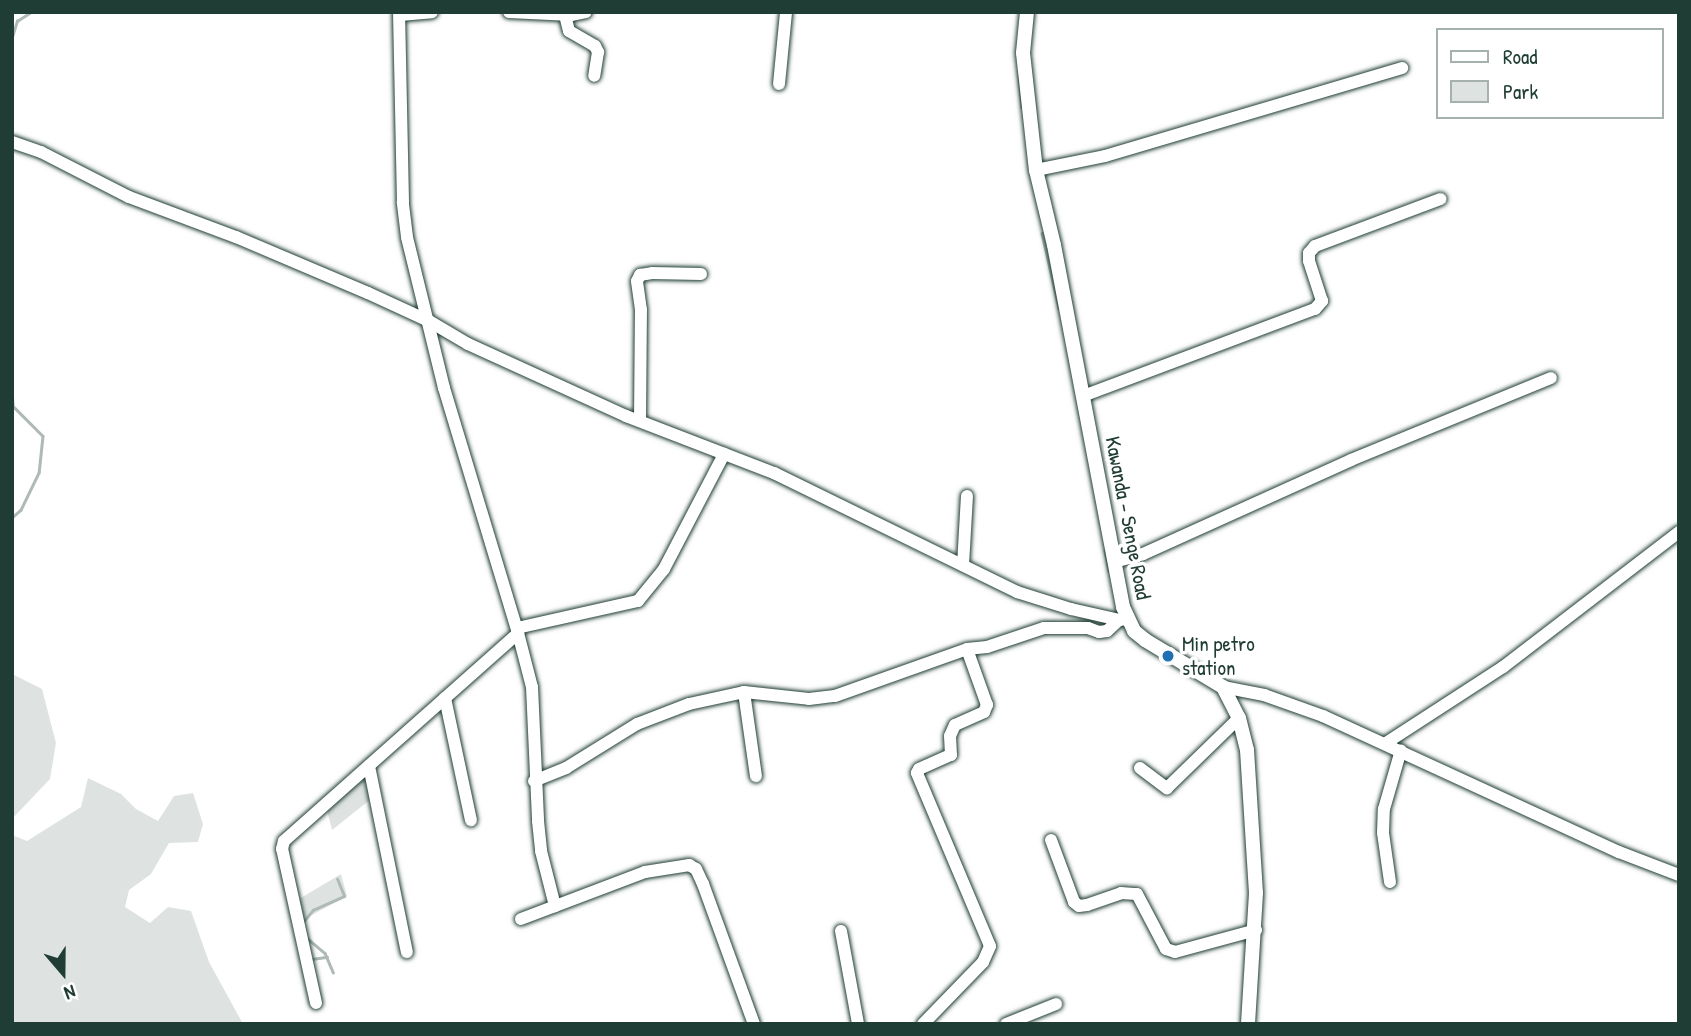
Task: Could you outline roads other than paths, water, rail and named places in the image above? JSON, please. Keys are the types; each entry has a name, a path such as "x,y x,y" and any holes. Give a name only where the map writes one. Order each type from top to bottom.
{"street":[{"path":"432,12 400,14 403,202 415,277 429,321 457,435 518,630 532,687 534,781 541,851 555,906"},
{"path":"509,12 565,15 586,12"},
{"path":"779,84 786,12"},
{"name":"Kawanda - Senge Road","path":"1027,12 1023,54 1036,170 1083,396 1123,620 1145,640 1223,687"},
{"path":"565,15 569,31 595,46 598,52 594,76"},
{"path":"1036,170 1105,156 1402,68"},
{"path":"12,142 41,152 129,197 236,237 429,321 468,344 640,421 799,485 1017,592 1123,620"},
{"path":"1083,396 1315,309 1322,301 1309,261 1309,253 1315,246 1441,199"},
{"path":"640,421 641,310 637,281 640,275 652,273 701,274"},
{"path":"1114,562 1143,554 1351,460 1551,378"},
{"path":"316,1003 282,849 284,841 518,630 638,601 664,569 724,454"},
{"path":"963,565 967,496"},
{"path":"1386,743 1503,667 1679,532"},
{"path":"534,781 566,768 637,724 689,704 744,692 800,699 835,696 967,649 987,647 1044,628 1107,631 1123,620"},
{"path":"923,1024 937,1018 983,962 990,946 917,773 919,769 951,755 950,736 955,725 985,712 986,696 967,649"},
{"path":"1223,687 1264,695 1386,743 1440,771 1679,875"},
{"path":"1223,687 1239,718 1250,766 1256,930 1248,1024"},
{"path":"744,692 756,776"},
{"path":"445,698 471,820"},
{"path":"1140,768 1167,788 1239,718"},
{"path":"1391,883 1383,832 1384,809 1401,750"},
{"path":"369,766 407,952"},
{"path":"1051,840 1074,902 1079,906 1087,905 1121,893 1137,894 1166,949 1175,952 1256,930"},
{"path":"521,919 645,872 689,864 696,869 703,884 754,1024"},
{"path":"841,932 858,1024"},
{"path":"1006,1024 1056,1004"}],"waterway":[{"path":"12,37 17,21 31,12"},
{"path":"1019,75 1022,107"},
{"path":"1042,233 1059,308"},
{"path":"12,390 13,406 43,436 39,473 21,510 12,518"},
{"path":"1105,550 1109,571"},
{"path":"12,578 12,611"},
{"path":"304,921 313,910 344,896 337,879"},
{"path":"307,938 325,953 333,972"},
{"path":"312,959 327,957"}],"place":[{"name":"Min petro station","path":"1168,656"}]}
